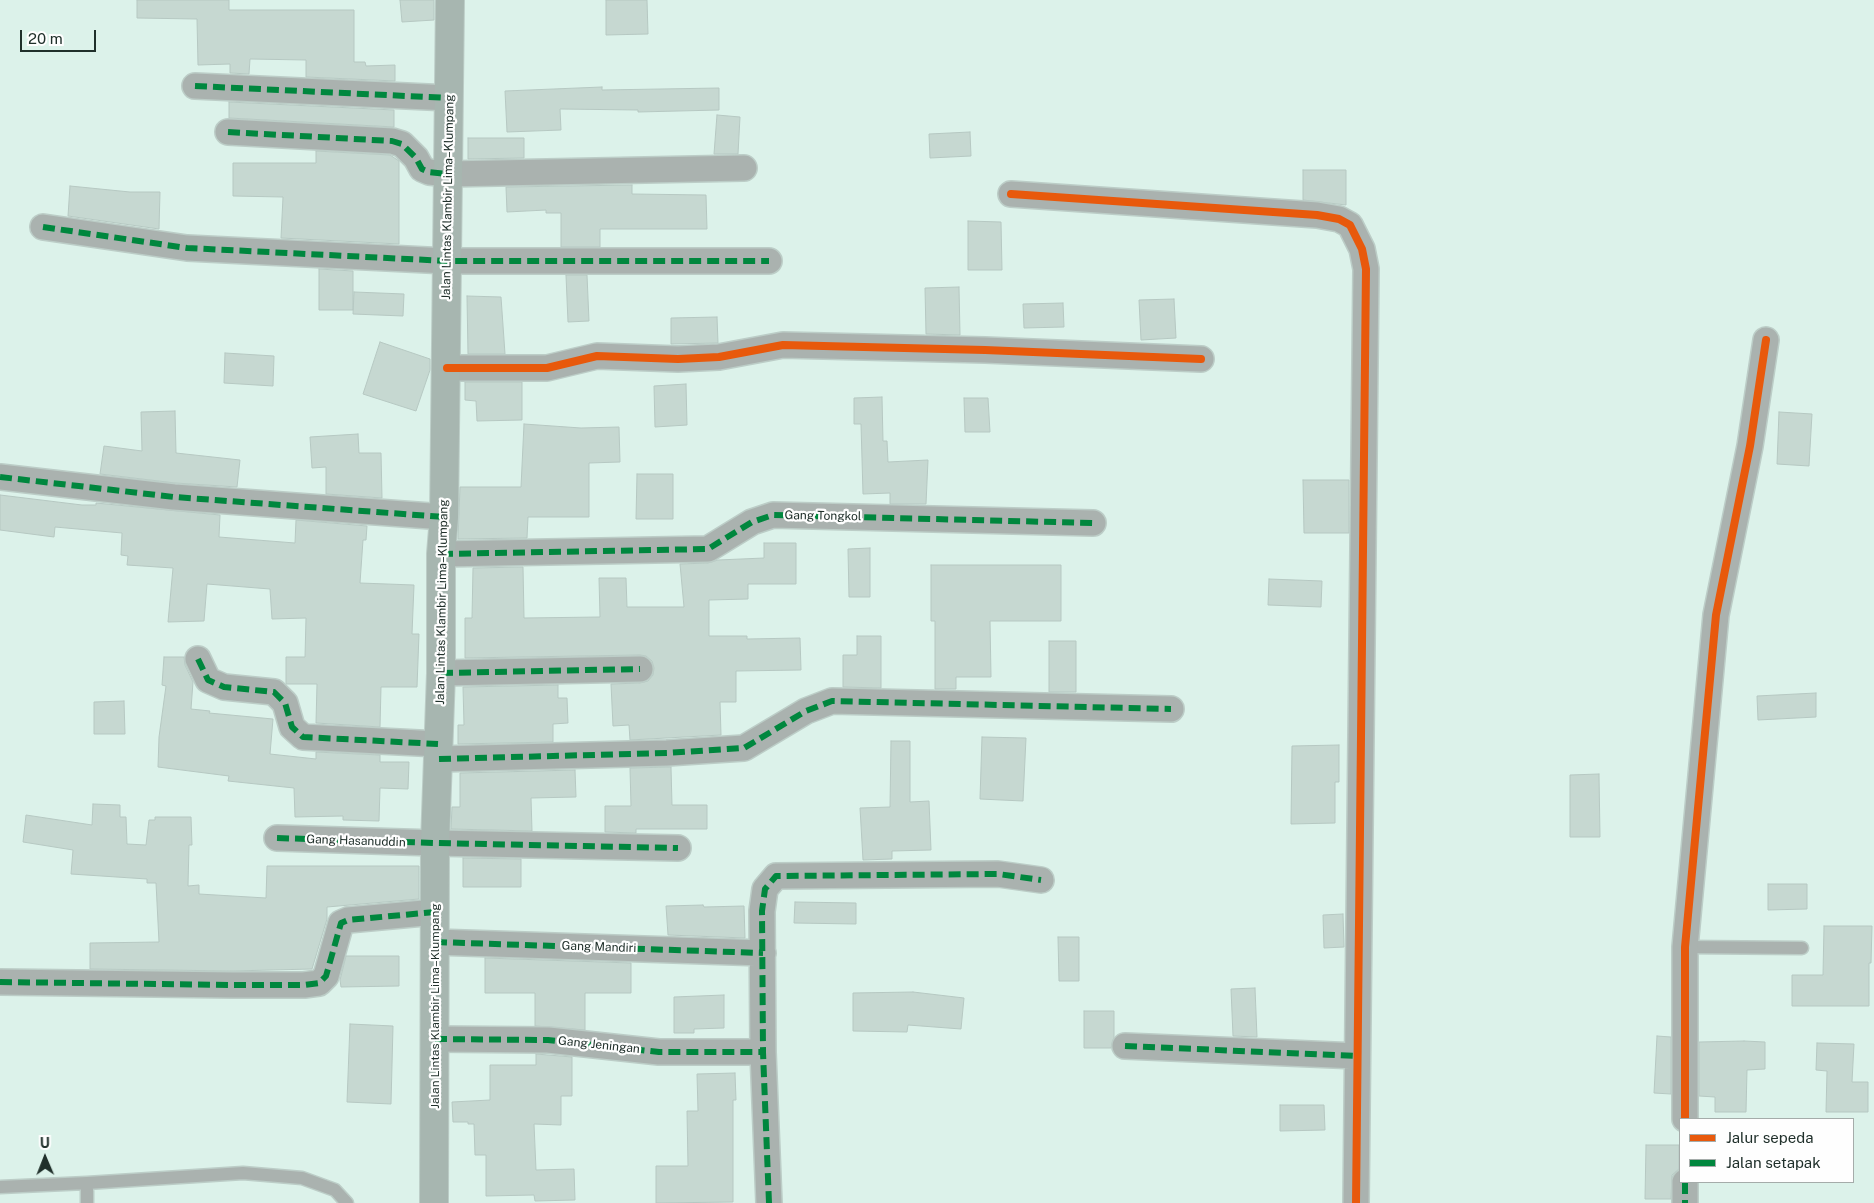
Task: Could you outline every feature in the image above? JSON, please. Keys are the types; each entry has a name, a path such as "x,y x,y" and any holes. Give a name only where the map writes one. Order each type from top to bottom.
{"main road":[{"name":"Jalan Lintas Klambir Lima–Klumpang","path":"434,1203 435,843 447,368 450,0"}],"street":[{"path":"195,86 449,98"},
{"path":"228,132 392,142 402,144 416,158 422,168 429,172 448,174 744,168"},
{"path":"1010,194 1307,215 1339,219 1350,225 1362,248 1366,269 1356,1203"},
{"path":"42,227 77,234 187,248 448,262 770,261"},
{"path":"1685,1118 1685,947 1716,615 1750,446 1766,340"},
{"path":"447,368 547,368 597,356 678,359 719,357 783,345 985,350 1202,359"},
{"path":"0,477 174,497 444,517"},
{"name":"Gang Tongkol","path":"442,554 708,549 752,522 773,515 1094,523"},
{"path":"198,659 208,680 224,686 274,692 285,703 292,727 304,737 438,752 667,753 744,748 806,711 832,701 1171,709"},
{"path":"440,673 640,669"},
{"name":"Gang Hasanuddin","path":"277,838 678,848"},
{"path":"769,1203 763,1052 762,911 765,889 776,876 998,874 1041,880"},
{"path":"0,982 232,985 304,985 319,983 326,976 341,923 348,920 435,912"},
{"name":"Gang Mandiri","path":"435,942 763,953"},
{"name":"Gang Jeningan","path":"435,1038 548,1040 659,1052 763,1052"},
{"path":"1125,1046 1357,1056"},
{"path":"1685,1183 1685,1203"}],"lane":[{"path":"1685,947 1802,948"},
{"path":"0,1187 243,1173 302,1178 335,1190 347,1203"},
{"path":"86,1203 87,1183"}],"building":[{"path":"137,0 229,0 229,10 354,10 354,62 365,62 366,66 395,65 395,81 306,77 306,60 250,59 249,74 230,73 230,64 198,65 197,19 137,18"},
{"path":"400,0 434,0 434,20 402,22"},
{"path":"606,0 647,0 648,34 606,35"},
{"path":"602,87 602,90 719,88 719,110 638,112 638,110 560,109 561,130 507,132 505,91"},
{"path":"229,102 394,110 394,127 229,118"},
{"path":"717,115 740,117 738,154 714,154"},
{"path":"970,132 971,156 930,158 929,134"},
{"path":"468,138 524,138 524,158 468,159"},
{"path":"316,151 390,155 399,161 399,244 281,238 283,197 233,196 233,163 316,163"},
{"path":"1303,170 1346,170 1346,205 1303,200"},
{"path":"632,185 632,194 706,195 707,229 600,229 600,247 561,247 561,213 546,213 546,210 507,212 506,187"},
{"path":"70,186 130,192 160,192 159,229 68,216"},
{"path":"968,221 1001,222 1002,270 968,270"},
{"path":"319,269 353,271 353,310 319,310"},
{"path":"566,275 587,275 589,321 568,322"},
{"path":"959,287 960,335 926,334 925,288"},
{"path":"354,292 404,294 403,316 353,314"},
{"path":"467,296 501,297 505,354 468,354"},
{"path":"1174,299 1176,338 1141,340 1139,300"},
{"path":"1063,303 1064,327 1024,328 1023,304"},
{"path":"717,317 718,343 671,344 671,318"},
{"path":"380,342 430,359 430,370 416,411 363,394"},
{"path":"225,353 274,356 273,386 224,383"},
{"path":"465,382 522,382 522,420 477,421 476,401 465,400"},
{"path":"686,384 687,425 655,427 654,386"},
{"path":"882,397 883,441 887,441 888,462 928,460 926,504 890,504 890,493 863,494 861,424 854,424 854,398"},
{"path":"964,398 988,398 990,432 965,432"},
{"path":"175,411 176,453 240,460 237,487 175,483 100,474 104,446 142,451 141,412"},
{"path":"1779,412 1812,414 1809,466 1777,464"},
{"path":"524,424 581,428 619,427 620,462 589,463 589,517 528,517 527,538 458,539 460,487 521,487"},
{"path":"358,434 359,453 381,453 382,498 326,494 326,467 312,468 310,437"},
{"path":"637,474 673,474 673,519 636,519"},
{"path":"1303,480 1349,480 1349,533 1304,533"},
{"path":"0,495 82,505 96,505 96,503 220,515 219,537 295,543 296,520 367,526 366,540 363,540 360,583 414,585 412,634 419,634 417,687 381,687 380,727 316,723 317,684 286,684 286,657 305,657 306,618 272,619 270,589 207,584 204,621 168,622 173,568 127,565 128,556 121,555 122,533 55,527 54,537 0,530"},
{"path":"764,543 796,543 796,584 748,584 748,599 709,600 709,636 747,636 747,639 800,638 801,670 736,671 736,702 720,702 721,735 630,740 629,725 613,726 611,684 648,681 653,675 654,668 652,661 646,656 465,658 465,618 472,618 473,568 523,567 524,618 600,617 599,578 626,578 627,607 684,607 680,564 764,558"},
{"path":"870,548 870,597 849,597 848,549"},
{"path":"931,565 1061,565 1061,621 990,621 991,677 956,677 956,689 935,689 935,621 931,621"},
{"path":"1269,579 1322,581 1321,607 1268,605"},
{"path":"857,636 881,636 881,688 843,687 843,655 857,655"},
{"path":"1049,641 1076,641 1076,692 1049,692"},
{"path":"164,657 184,657 185,665 193,682 191,709 210,711 209,713 273,719 270,754 316,759 316,752 380,755 380,762 409,762 408,789 380,788 379,821 343,820 343,816 295,817 294,788 228,781 229,776 158,767 159,737 166,686 162,685"},
{"path":"558,685 558,698 567,698 568,723 553,724 553,742 458,744 458,725 464,725 463,687"},
{"path":"1816,693 1816,717 1758,720 1757,696"},
{"path":"124,701 125,734 94,734 94,702"},
{"path":"982,737 1026,738 1023,801 980,799"},
{"path":"891,741 910,741 910,802 929,801 931,850 892,851 892,859 863,860 860,808 890,807"},
{"path":"1339,745 1339,782 1335,782 1335,823 1291,824 1292,746"},
{"path":"671,767 672,805 707,805 707,829 636,829 636,833 605,832 605,806 631,806 630,768"},
{"path":"575,770 576,797 531,798 532,831 451,829 452,807 460,807 460,773"},
{"path":"1599,774 1600,837 1570,837 1570,775"},
{"path":"93,804 120,805 120,817 126,817 127,844 146,845 149,820 155,820 155,817 191,817 192,845 189,845 188,886 199,885 199,894 266,898 267,866 419,866 419,899 327,907 327,919 312,969 232,971 90,969 90,943 159,942 156,883 147,883 147,879 71,874 73,850 23,842 26,815 92,825"},
{"path":"463,858 521,859 521,887 463,887"},
{"path":"1768,884 1807,884 1807,909 1768,910"},
{"path":"795,902 856,903 856,924 794,923"},
{"path":"703,905 704,907 744,906 745,938 668,935 666,906"},
{"path":"1343,914 1344,947 1324,948 1323,915"},
{"path":"1824,926 1872,926 1871,963 1869,963 1869,1006 1792,1006 1792,975 1823,975"},
{"path":"1058,937 1079,937 1079,981 1059,981"},
{"path":"346,956 399,956 399,986 341,987 340,980"},
{"path":"485,958 631,963 631,993 585,993 585,1030 535,1026 535,993 485,993"},
{"path":"1255,988 1257,1037 1233,1036 1231,989"},
{"path":"913,992 964,998 961,1029 908,1025 907,1032 853,1031 853,993"},
{"path":"724,995 724,1028 694,1029 694,1033 674,1033 674,997"},
{"path":"1084,1011 1114,1011 1114,1037 1111,1048 1084,1048"},
{"path":"350,1024 393,1026 391,1104 347,1102"},
{"path":"1657,1036 1671,1037 1671,1094 1654,1093"},
{"path":"1699,1042 1765,1042 1765,1069 1747,1070 1746,1112 1715,1112 1715,1097 1699,1096"},
{"path":"1817,1043 1854,1044 1852,1082 1868,1082 1868,1112 1826,1112 1827,1071 1816,1070"},
{"path":"536,1054 572,1057 572,1096 561,1096 561,1125 534,1124 536,1170 574,1169 575,1200 535,1201 534,1195 486,1196 486,1155 475,1155 474,1124 453,1122 452,1102 490,1100 490,1065 536,1065"},
{"path":"735,1073 736,1100 733,1100 733,1202 656,1203 656,1166 688,1166 687,1111 698,1111 697,1074"},
{"path":"1280,1105 1324,1105 1325,1130 1280,1131"},
{"path":"1646,1145 1679,1145 1679,1169 1672,1175 1671,1199 1645,1199"}],"marked path":[{"path":"195,86 449,98"},
{"path":"228,132 392,141 402,144 416,158 422,169 429,172 448,174"},
{"path":"43,227 187,248 447,261 769,261"},
{"path":"0,477 174,497 444,517"},
{"path":"441,554 708,549 752,522 773,515 1093,523"},
{"path":"198,659 208,680 224,687 274,692 285,703 292,727 303,737 438,744"},
{"path":"441,673 640,669"},
{"path":"439,759 667,753 744,748 806,711 832,701 1171,709"},
{"path":"277,838 678,848"},
{"path":"769,1203 763,1052 762,911 765,889 776,876 998,874 1041,880"},
{"path":"0,982 232,985 304,985 319,983 326,976 341,923 348,920 435,912"},
{"path":"435,942 763,953"},
{"path":"435,1039 548,1040 659,1052 763,1052"},
{"path":"1125,1046 1357,1056"},
{"path":"1685,1183 1685,1203"}],"cycle path":[{"path":"1011,194 1317,215 1339,219 1350,225 1362,249 1366,269 1356,1203"},
{"path":"1685,1118 1685,947 1716,615 1750,446 1766,340"},
{"path":"447,368 547,368 597,356 678,359 719,357 783,345 985,350 1201,359"}]}
